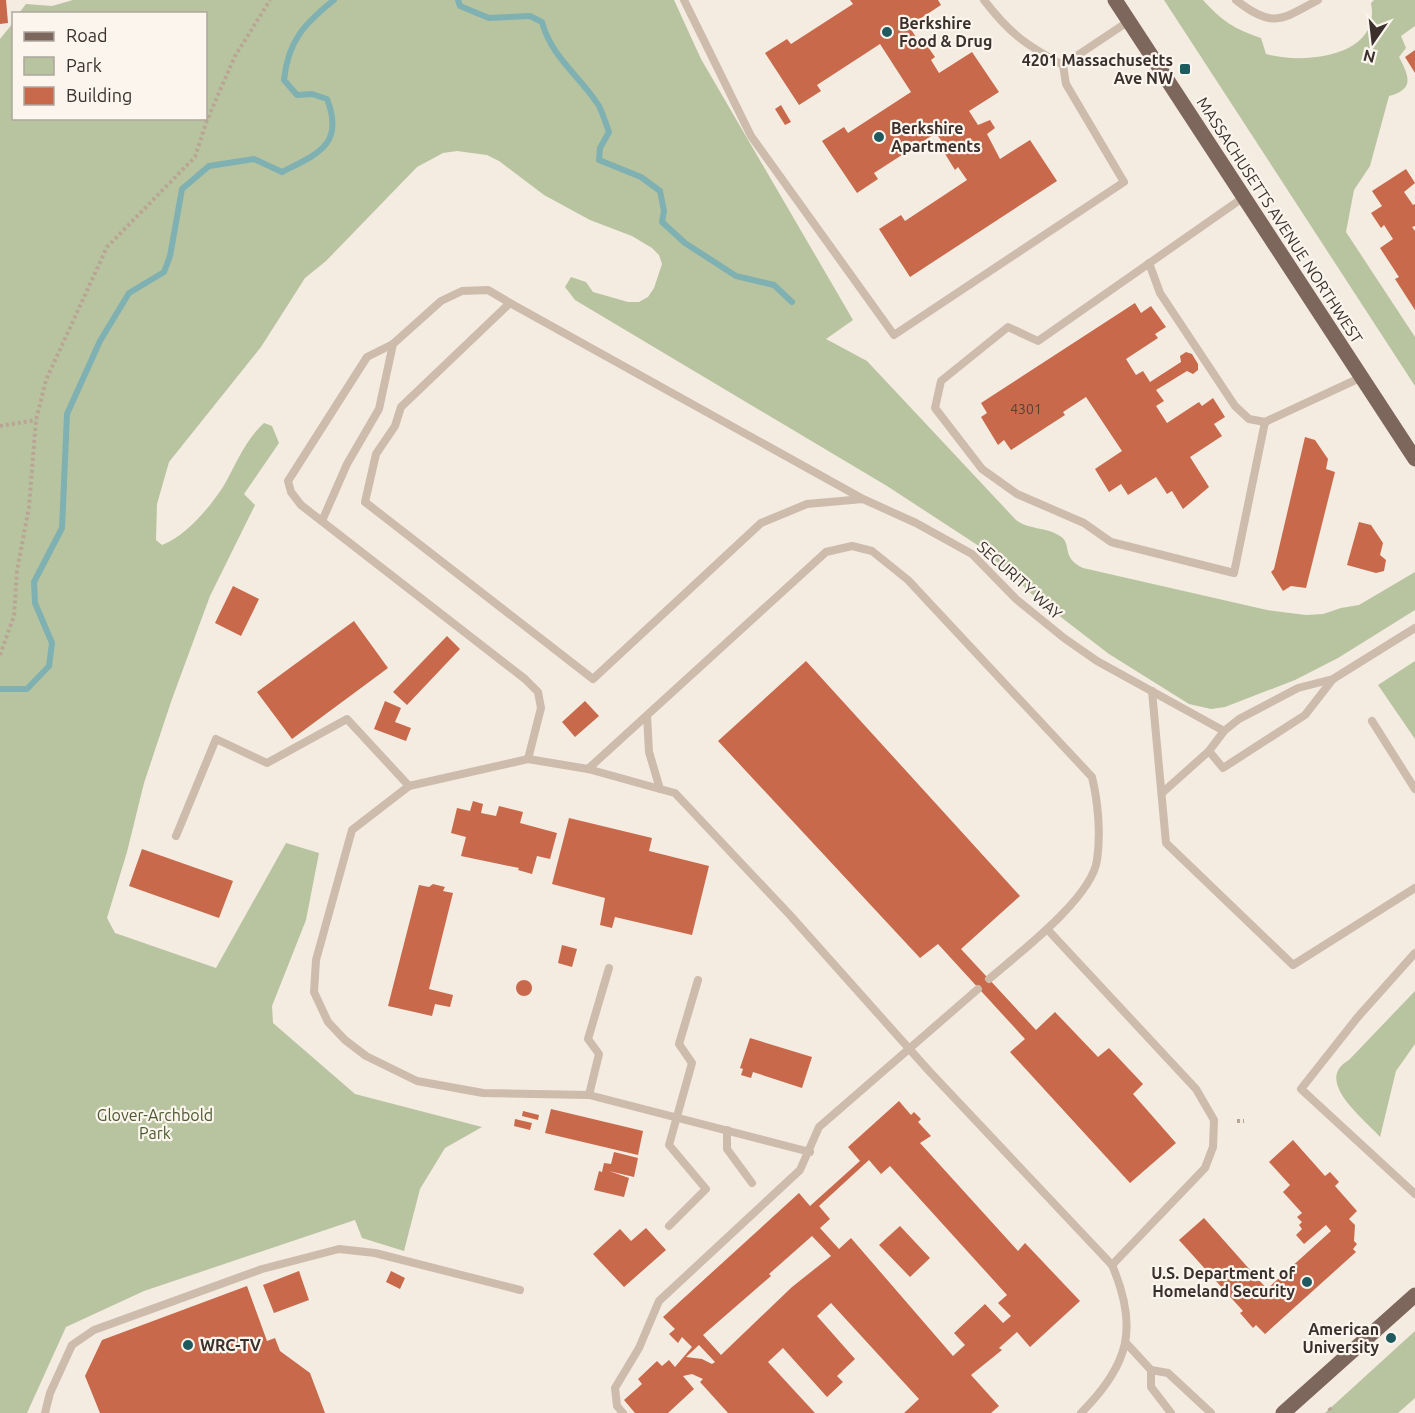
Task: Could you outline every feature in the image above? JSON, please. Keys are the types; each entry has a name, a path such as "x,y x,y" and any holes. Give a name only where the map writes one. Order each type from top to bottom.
{"main road":[{"name":"MASSACHUSETTS AVENUE NORTHWEST","path":"1115,0 1415,459"},
{"path":"1283,1413 1415,1295"}],"lane":[{"path":"684,0 751,136 894,335 1124,182 1066,84 1063,65"},
{"path":"984,0 1004,26 1023,43 1063,65"},
{"path":"1236,0 1256,16 1282,20 1318,0"},
{"path":"1063,65 1129,21"},
{"path":"1244,197 1038,341 1008,327 941,381 935,408 982,469 1017,494 1084,523 1111,542 1234,573 1265,422"},
{"path":"1149,263 1160,293 1235,406 1249,419 1265,422 1362,377"},
{"path":"528,759 541,708 538,692 525,679 301,505 291,492 288,481 367,357 393,344 441,301 462,291 488,290 863,499"},
{"name":"SECURITY WAY","path":"510,303 400,407 394,426 376,454 365,502 593,680 761,523 807,504 863,499 916,523 972,554 1016,599 1064,638 1224,731"},
{"path":"322,521 347,464 379,410 393,344"},
{"path":"588,770 826,552 852,546 872,551 908,580 1092,777 1097,796 1097,862 1082,891 1047,929 989,979"},
{"path":"1162,793 1209,751 1224,731 1239,719 1298,688 1333,679 1415,628"},
{"path":"1209,751 1223,768 1305,715 1333,679"},
{"path":"1152,691 1166,843 1293,965 1415,888"},
{"path":"646,716 649,752 660,789"},
{"path":"176,836 216,739 267,763 347,719 410,786"},
{"path":"1372,721 1415,789"},
{"path":"810,1152 589,1095 483,1093 417,1081 366,1056 328,1022 314,992 314,975 352,830 410,786 528,759 588,770 675,793 789,914 908,1049 1112,1265 1123,1292 1128,1323 1127,1344 1104,1390 1081,1413"},
{"path":"1047,929 1196,1089 1214,1120 1212,1147 1205,1168 1112,1265"},
{"path":"1415,954 1357,1017 1301,1089 1415,1194"},
{"path":"589,1095 599,1054 588,1039 609,968"},
{"path":"669,1226 706,1189 669,1145 692,1063 679,1044 698,980"},
{"path":"623,1413 617,1406 615,1388 639,1348 659,1301 800,1170 819,1128 978,989"},
{"path":"727,1130 727,1149 752,1183"},
{"path":"45,1413 50,1393 72,1345 94,1330 262,1269 339,1249 375,1252 520,1290"},
{"path":"1127,1344 1151,1370 1168,1372 1211,1413"},
{"path":"1151,1370 1151,1387 1171,1413"}],"path":[{"path":"0,655 15,616 17,571 29,507 36,420 46,380 108,247 195,157 207,120 235,56 270,0"},
{"path":"0,426 36,420"},
{"path":"1237,1121 1244,1121"},
{"path":"1329,1408 1333,1413"}],"green space":[{"name":"Glover-Archbold Park","path":"73,0 674,0 701,59 853,320 826,339 867,361 1016,520 1060,536 1066,543 1069,555 1076,564 1083,568 1267,610 1306,615 1323,614 1359,605 1415,572 1415,610 1338,658 1295,680 1225,707 1211,709 1189,704 1109,654 1036,598 982,548 887,486 575,300 565,287 571,277 586,282 593,292 628,302 639,302 648,297 654,288 662,264 659,255 652,248 632,236 590,220 544,195 499,161 487,155 457,151 443,153 417,167 326,261 305,278 261,347 169,462 157,504 156,540 162,545 180,535 211,504 246,445 264,423 272,426 279,443 244,494 255,505 210,596 172,699 144,783 127,852 107,918 115,933 216,968 286,843 319,853 306,920 272,1006 273,1023 355,1094 482,1127 445,1148 420,1189 404,1251 362,1238 355,1220 144,1291 66,1327 27,1413 0,1413 0,39 12,24 12,120 207,120 207,12 20,12 26,4 52,6"},
{"path":"1164,0 1203,0 1229,24 1261,38 1266,54 1300,58 1336,53 1352,46 1364,35 1371,21 1371,3 1374,0 1415,0 1415,26 1401,36 1406,48 1399,57 1408,81 1403,90 1389,96 1370,166 1354,190 1346,232 1415,337 1415,386"},
{"path":"1415,661 1415,739 1378,685"},
{"path":"1415,991 1415,1044 1396,1071 1380,1137 1353,1110 1339,1088 1336,1078 1339,1068"},
{"path":"1415,1331 1415,1398 1398,1413 1325,1413"}],"building":[{"path":"0,0 6,0 8,23 0,24"},
{"name":"Berkshire Apartments","path":"850,0 938,0 941,5 909,26 917,39 921,37 935,57 931,60 939,73 972,52 999,92 969,111 978,125 990,120 995,128 987,134 1000,159 1030,140 1057,181 910,277 879,229 901,215 905,221 967,180 958,167 955,170 942,149 945,146 936,133 874,173 878,179 857,193 822,141 844,127 848,133 911,92 880,44 817,85 821,91 799,105 765,53 787,39 791,44 853,4"},
{"path":"1415,50 1415,73 1405,57"},
{"path":"781,105 791,122 785,125 775,109"},
{"path":"1406,169 1415,183 1404,192 1413,205 1415,204 1415,226 1412,227 1415,231 1415,310 1395,279 1399,277 1380,248 1393,239 1384,225 1381,228 1371,213 1382,206 1372,191"},
{"path":"1135,303 1141,313 1151,306 1166,327 1155,334 1158,338 1126,359 1136,375 1143,371 1150,382 1181,362 1180,356 1186,352 1192,354 1198,364 1198,370 1193,374 1187,371 1156,390 1164,401 1156,406 1167,423 1199,402 1202,406 1213,398 1225,417 1214,424 1222,436 1190,457 1209,487 1183,509 1172,491 1167,494 1156,477 1128,495 1121,484 1109,492 1095,469 1122,451 1086,397 1063,412 1065,415 1011,450 1004,440 998,445 981,417 987,413 981,403"},
{"path":"1305,437 1315,440 1328,459 1326,469 1335,472 1306,588 1291,586 1283,591 1271,572 1274,569"},
{"path":"1359,522 1371,525 1383,543 1380,555 1386,560 1384,571 1376,573 1347,565"},
{"path":"233,586 259,599 241,636 215,623"},
{"path":"354,621 388,668 292,739 257,692"},
{"path":"447,636 460,649 407,705 393,692"},
{"path":"806,661 1020,896 961,949 1036,1030 1055,1012 1098,1057 1109,1048 1143,1084 1133,1094 1176,1143 1130,1183 1010,1052 1025,1039 938,944 920,958 718,741"},
{"path":"385,701 401,708 395,722 411,728 406,741 374,729"},
{"path":"585,701 599,716 575,737 562,722"},
{"path":"473,801 483,804 481,813 496,816 499,806 523,812 520,823 557,833 550,859 537,856 532,874 518,870 519,868 461,856 466,837 451,833 457,808 470,811"},
{"path":"569,818 652,838 649,851 709,866 692,935 615,917 612,928 600,925 605,898 552,884"},
{"path":"142,849 233,881 219,918 129,886"},
{"path":"433,884 445,887 443,891 453,893 429,989 453,995 450,1007 435,1004 432,1016 388,1006 419,885 429,887"},
{"path":"562,945 577,949 572,967 558,963"},
{"path":"521,980 527,980 532,988 530,994 521,996 516,991 516,985"},
{"path":"750,1038 812,1057 802,1088 753,1072 751,1078 741,1075 743,1069 740,1068"},
{"path":"899,1101 911,1115 914,1112 921,1119 918,1122 931,1136 920,1143 1018,1251 1025,1243 1080,1301 1030,1347 1017,1332 999,1348 1002,1350 971,1375 999,1406 991,1413 904,1413 919,1399 831,1303 817,1316 855,1359 837,1376 843,1382 827,1397 783,1348 768,1362 815,1413 728,1413 700,1382 703,1379 692,1374 683,1376 694,1389 668,1413 635,1413 624,1400 642,1384 638,1379 657,1361 662,1366 669,1360 675,1367 692,1347 682,1337 678,1343 669,1334 675,1329 663,1317 799,1193 810,1206 860,1161 848,1147","holes":["869,1160 881,1174 890,1166 1007,1295 998,1303 1011,1316 1003,1323 985,1304 954,1333 965,1345 953,1356 851,1238 839,1249 820,1228 830,1219 819,1206","812,1236 831,1256 792,1287 721,1355 703,1335 771,1276 769,1274","699,1345 715,1362 712,1364 702,1359 686,1357"]},
{"path":"551,1109 643,1131 638,1155 545,1133"},
{"path":"523,1111 539,1115 538,1120 522,1116"},
{"path":"515,1119 532,1123 530,1130 514,1126"},
{"path":"1293,1140 1325,1176 1330,1172 1339,1182 1335,1186 1357,1211 1349,1219 1355,1225 1354,1241 1357,1244 1353,1249 1356,1252 1265,1334 1256,1325 1253,1328 1240,1313 1243,1311 1179,1240 1204,1218 1267,1289 1331,1231 1326,1225 1304,1244 1296,1235 1302,1229 1299,1225 1302,1222 1297,1217 1302,1213 1283,1192 1290,1185 1269,1162"},
{"path":"614,1152 638,1158 634,1177 609,1171 629,1178 624,1197 594,1190 599,1171 602,1172 604,1163 611,1164"},
{"path":"900,1226 930,1258 910,1277 879,1245"},
{"path":"646,1228 666,1250 624,1287 593,1254 620,1229 631,1241"},
{"path":"299,1271 309,1300 274,1313 263,1285"},
{"path":"391,1271 405,1278 400,1289 386,1282"},
{"name":"WRC-TV","path":"247,1286 267,1341 275,1338 280,1351 310,1373 325,1413 100,1413 85,1376 102,1340"}],"waterway":[{"path":"0,689 27,689 49,666 52,643 35,603 34,582 62,528 67,414 100,341 129,293 164,272 170,256 182,189 209,166 254,159 282,172 316,153 330,138 332,115 327,99 312,94 297,95 284,80 289,54 299,34 334,0"},
{"path":"458,0 460,6 489,18 530,16 542,22 552,46 602,112 609,132 600,148 599,160 641,177 660,191 664,211 662,222 685,243 736,276 774,285 792,302"}],"place":[{"name":"Berkshire Food & Drug","path":"887,32"},
{"name":"4201 Massachusetts Ave NW","path":"1185,69"},
{"name":"Berkshire Apartments","path":"879,137"},
{"name":"U.S. Department of Homeland Security","path":"1307,1282"},
{"name":"American University","path":"1391,1338"},
{"name":"WRC-TV","path":"188,1345"}]}
